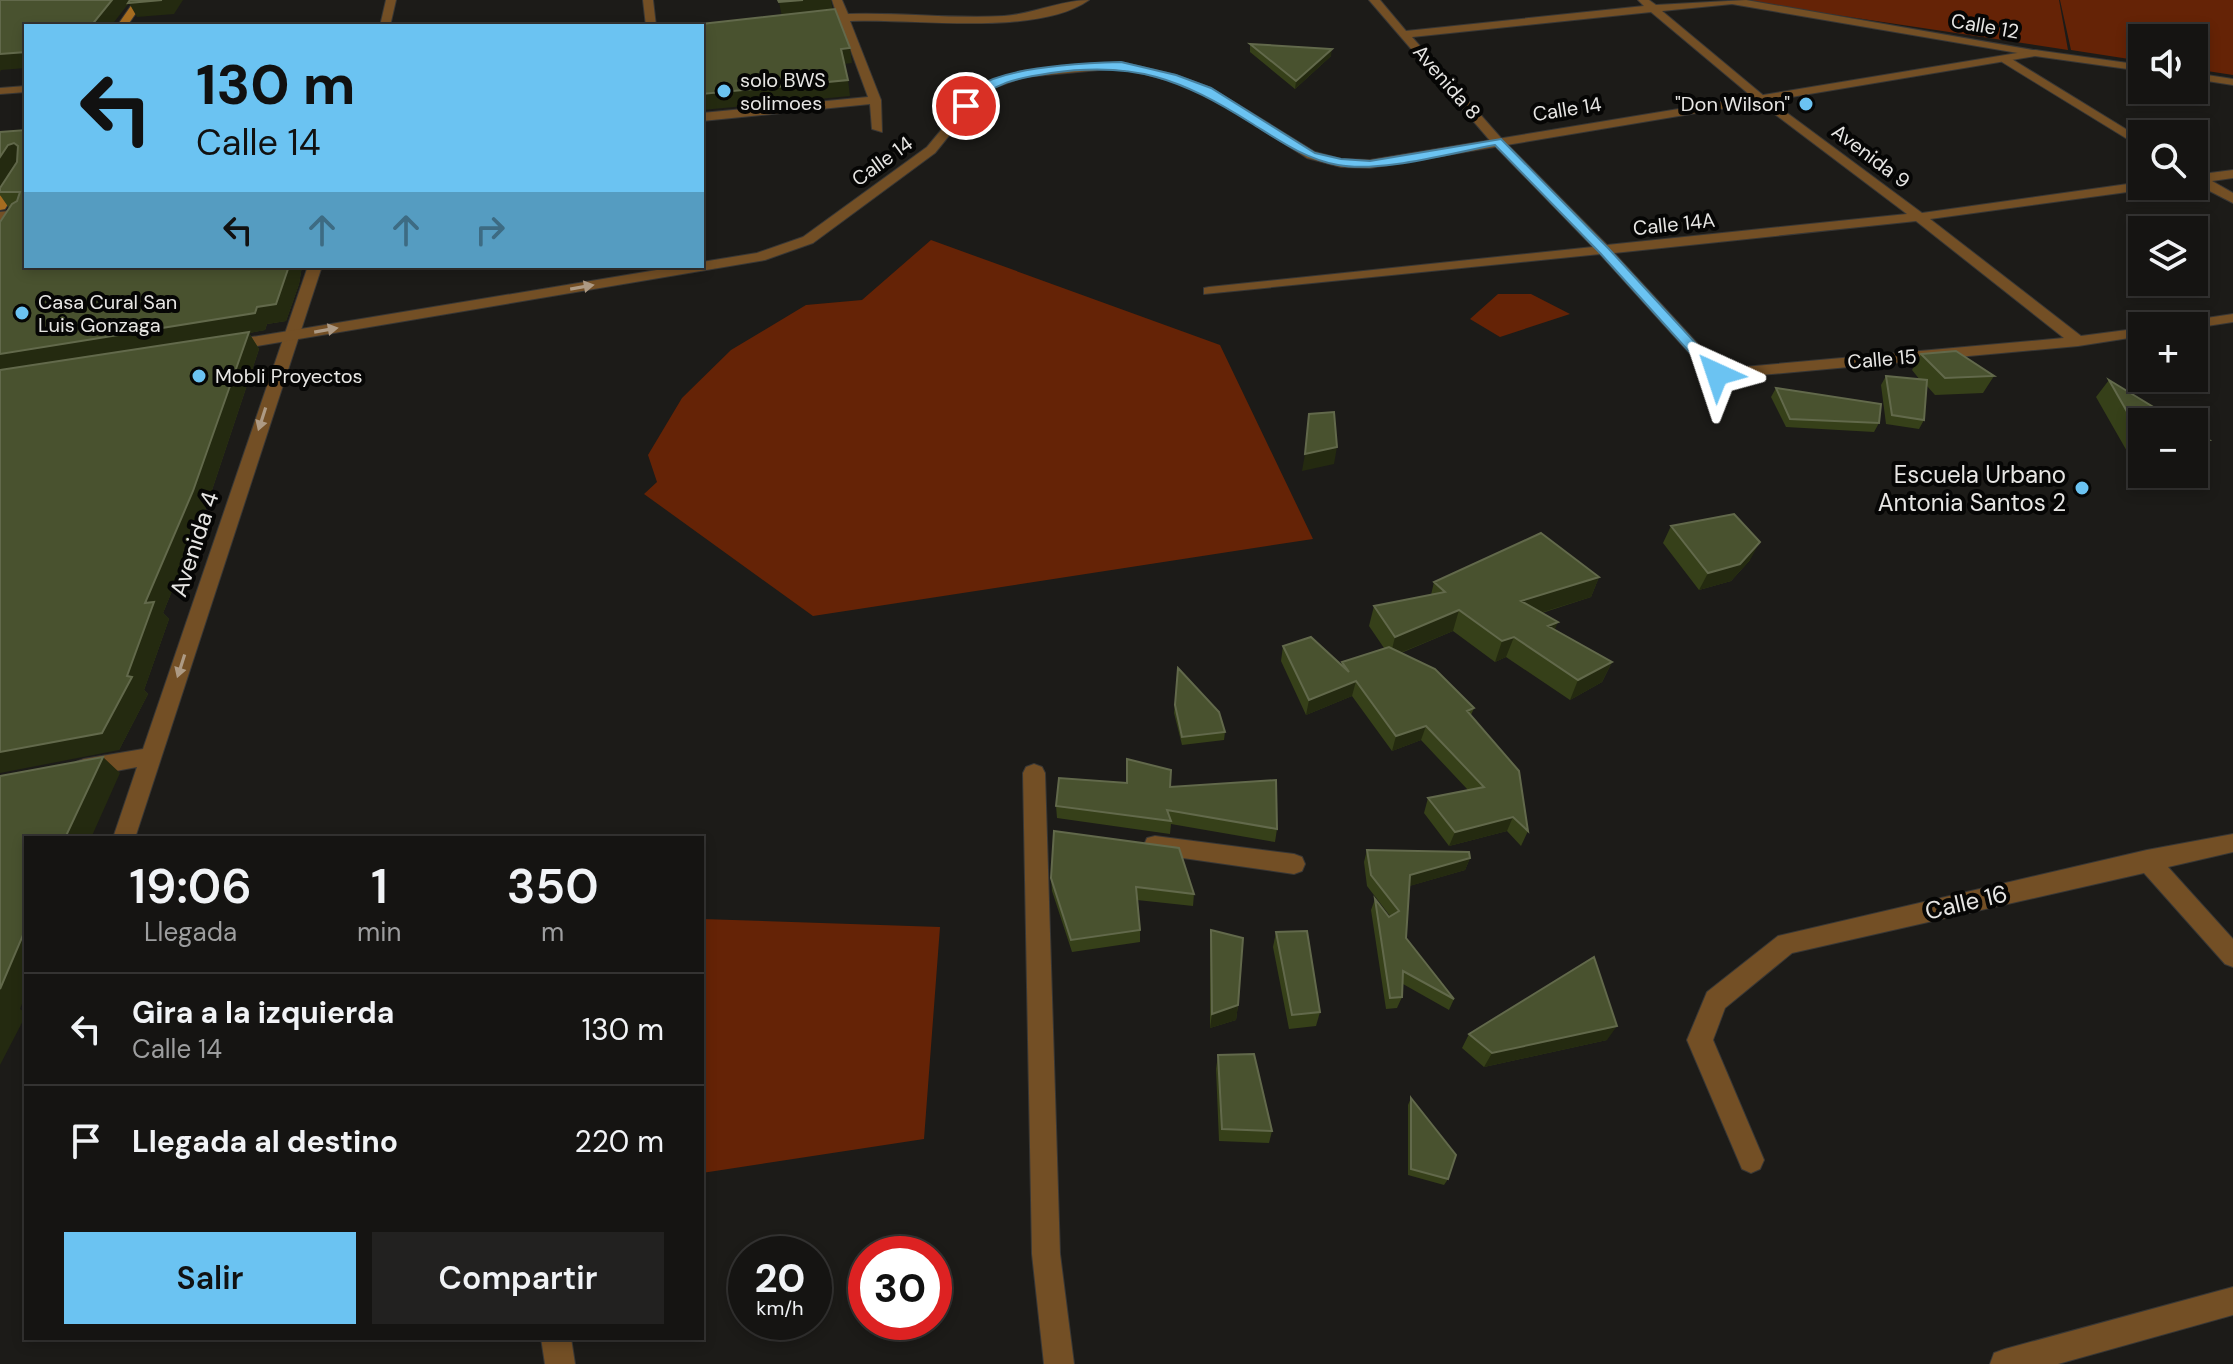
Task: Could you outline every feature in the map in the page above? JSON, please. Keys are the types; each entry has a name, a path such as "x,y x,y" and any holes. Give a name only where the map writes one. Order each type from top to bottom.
{"main road":[{"path":"123,24 140,0"},
{"path":"0,206 24,169"}],"street":[{"path":"385,24 391,0"},
{"path":"648,0 651,24"},
{"path":"837,0 875,100 878,129"},
{"path":"796,22 843,17 914,17 971,22 1056,12 1084,0"},
{"name":"Avenida 8","path":"1374,0 1497,141 1605,251 1717,374"},
{"name":"Calle 12","path":"1405,34 1647,4 1735,1 2128,66"},
{"name":"Avenida 9","path":"1647,4 1760,98 2078,341"},
{"name":"Calle 14","path":"704,264 760,257 808,240 931,150 981,89 1022,74 1121,65 1172,77 1207,90 1311,155 1341,163 1370,164 2035,53"},
{"path":"2006,60 2128,135"},
{"path":"2208,78 2233,82"},
{"path":"0,91 24,89"},
{"path":"704,117 875,100"},
{"path":"2208,176 2233,174"},
{"path":"2208,185 2233,199"},
{"name":"Calle 14A","path":"1209,291 1919,217 2128,188"},
{"path":"0,216 24,213"},
{"name":"Avenida 4","path":"125,836 314,268"},
{"name":"Calle 14","path":"214,348 674,268"},
{"path":"2208,322 2233,318"},
{"name":"Calle 15","path":"1717,374 2128,334"},
{"path":"61,773 151,756"},
{"path":"1034,773 1044,829 1046,1254 1059,1364"},
{"path":"1127,841 1294,864"},
{"name":"Calle 16","path":"1751,1160 1700,1040 1716,1000 1786,944 2233,843"},
{"path":"2147,860 2233,956"},
{"path":"2005,1364 2233,1301"},
{"path":"556,1340 560,1364"}],"shaded area":[{"path":"1744,0 2059,0 2068,50 1744,1"},
{"path":"2060,0 2233,0 2233,75 2208,71 2208,24 2128,24 2128,59 2071,50"},
{"path":"931,240 1220,345 1313,539 813,616 644,494 657,482 648,455 682,398 731,350 806,305 862,300"},
{"path":"1498,294 1531,294 1570,314 1500,337 1470,319"},
{"path":"704,919 940,927 924,1139 704,1173"}],"building":[{"path":"0,0 112,0 93,24 24,24 24,52 0,54"},
{"path":"130,0 162,0 128,3"},
{"path":"835,9 850,48 841,49 848,80 704,94 704,24 701,24"},
{"path":"1250,44 1332,49 1296,81"},
{"path":"24,130 24,268 288,268 276,304 257,307 255,313 0,354 0,222 17,201 20,192 0,192 17,162 18,146 14,143 8,145 0,157 0,132"},
{"path":"249,332 193,491 145,603 154,602 127,676 132,677 102,733 0,752 0,370"},
{"path":"1956,351 1994,376 1945,378 1921,354"},
{"path":"1886,376 1927,380 1924,420 1892,415"},
{"path":"2109,380 2155,408 2128,408 2128,413"},
{"path":"1776,388 1881,404 1879,423 1790,419"},
{"path":"1334,412 1337,447 1305,454 1309,414"},
{"path":"1734,514 1760,542 1740,564 1708,573 1671,526"},
{"path":"1541,533 1599,577 1521,601 1558,622 1548,626 1612,662 1578,680 1514,637 1502,641 1459,610 1395,637 1374,606 1445,592 1434,582"},
{"path":"1311,637 1349,672 1342,662 1389,647 1435,669 1474,708 1467,711 1519,771 1528,831 1513,817 1455,832 1428,798 1484,787 1426,726 1396,736 1356,681 1309,700 1283,646"},
{"path":"1178,668 1219,712 1225,732 1182,737 1175,705"},
{"path":"103,757 66,836 24,836 24,934 0,989 0,776"},
{"path":"1127,759 1171,770 1170,787 1276,780 1277,829 1167,810 1171,821 1056,806 1059,778 1127,783"},
{"path":"1054,831 1179,848 1194,894 1136,887 1140,930 1071,940 1051,878"},
{"path":"1367,850 1469,852 1470,858 1410,875 1406,938 1454,999 1403,971 1402,997 1390,998 1375,899 1389,917 1399,911 1371,875"},
{"path":"1211,930 1243,938 1238,1005 1212,1014"},
{"path":"1307,931 1320,1012 1292,1015 1276,932"},
{"path":"1594,957 1617,1026 1492,1053 1469,1034"},
{"path":"1254,1054 1272,1131 1222,1129 1218,1055"},
{"path":"1411,1098 1456,1155 1448,1179 1411,1169"}],"place":[{"name":"solo BWS solimoes","path":"724,91"},
{"name":"\"Don Wilson\"","path":"1806,104"},
{"name":"Casa Cural San Luis Gonzaga","path":"22,313"},
{"name":"Mobli Proyectos","path":"199,376"},
{"name":"Escuela Urbano Antonia Santos 2","path":"2082,488"}],"route":[{"path":"966,106 981,89 1022,74 1121,65 1172,77 1207,90 1311,155 1341,163 1370,164 1497,141 1605,251 1717,374"}]}
